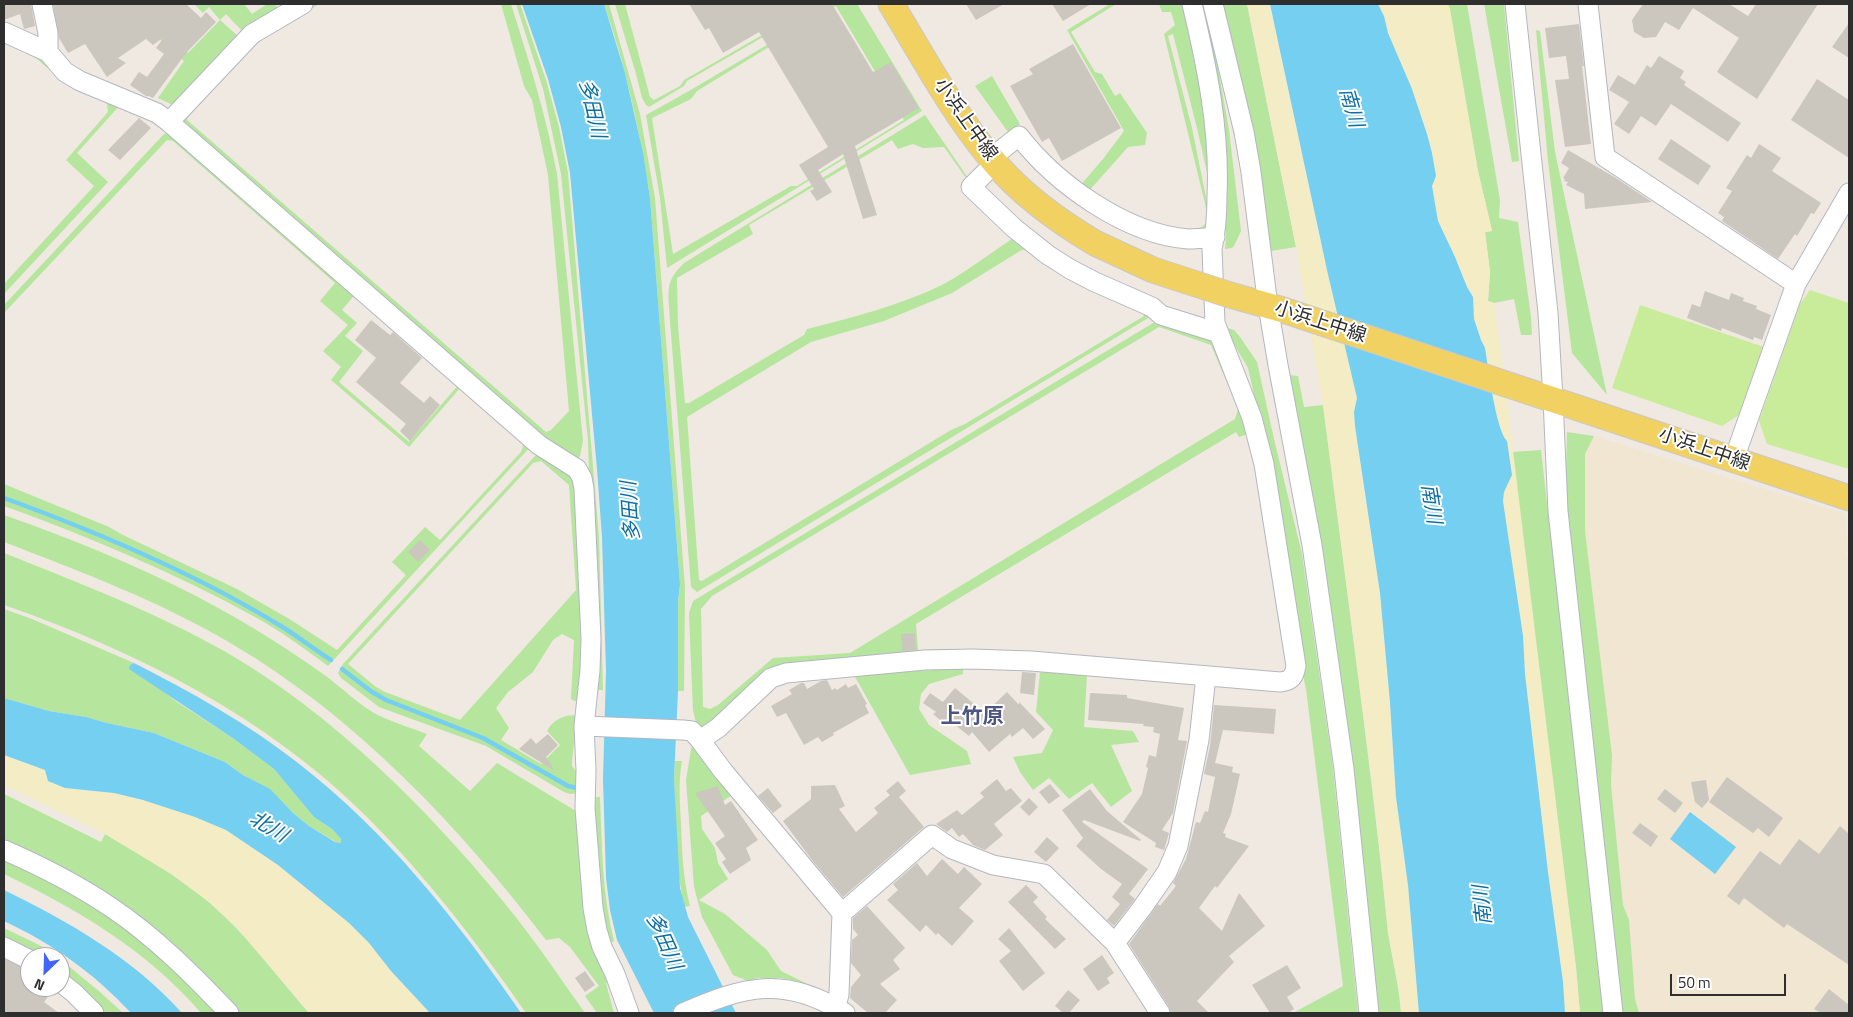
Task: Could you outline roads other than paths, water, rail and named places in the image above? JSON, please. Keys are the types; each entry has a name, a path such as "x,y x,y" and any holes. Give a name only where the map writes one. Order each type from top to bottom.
{"main road":[{"name":"小浜上中線","path":"891,4 961,118 993,161 1047,212 1095,243 1153,270 1274,307 1849,498"}],"street":[{"path":"42,4 48,33 48,52"},
{"path":"169,122 252,34 303,4"},
{"path":"700,740 718,728 771,678 786,673 925,660 972,659 1288,681 1294,674 1296,666 1264,464 1252,418 1215,323 1212,249 1215,237 1218,183 1216,130 1207,68 1192,4"},
{"path":"1213,4 1247,148 1312,545 1344,769 1369,1013"},
{"path":"1515,4 1548,313 1545,396 1613,1013"},
{"path":"1588,4 1605,156 1796,284"},
{"path":"4,32 48,52 65,72 80,82 157,113 169,122 539,445 577,468 582,478 584,489 590,594 586,808 597,930 629,1013"},
{"path":"1215,237 1188,239 1147,230 1130,223 1101,208 1062,182 1032,153 1019,136 993,161 971,187 1007,222 1042,250 1095,282 1152,307 1161,315 1219,333"},
{"path":"1734,459 1796,284 1849,193"},
{"path":"1115,943 1167,872 1178,846 1199,740 1206,676"},
{"path":"589,726 683,730 692,732 700,740 723,771 842,913 839,994 841,1010"},
{"path":"842,913 932,835 952,849 993,865 1044,874 1115,943 1160,1013"},
{"path":"4,850 62,878 112,908 177,960 229,1013"},
{"path":"4,947 20,955"},
{"path":"683,1013 732,993 764,988 785,989 806,995 841,1010"},
{"path":"70,991 94,1013"}],"water":[{"name":"多田川","path":"522,4 604,4 625,73 643,153 650,198 680,584 674,779 680,888 688,917 736,1013 654,1013 617,940 610,910 606,878 603,779 606,671 602,537 570,173 561,127 548,79"},
{"name":"南川","path":"1270,4 1378,4 1412,89 1427,134 1436,176 1432,186 1438,221 1473,297 1474,319 1485,348 1499,425 1507,441 1512,475 1504,492 1503,501 1523,636 1525,674 1563,982 1565,1013 1419,1013 1408,885 1396,797 1380,593 1355,426 1354,412 1357,398 1327,270"},
{"name":"北川","path":"134,663 239,721 279,748 362,818 419,879 446,912 521,1013 430,1013 349,923 278,865 226,830 195,817 143,800 114,793 65,788 48,781 45,770 4,755 4,698 49,711 86,717 154,733 225,762 243,775 270,789 293,813 309,826 335,842 341,843 341,839 332,829 314,817 274,769 234,739 129,669 130,665"},
{"path":"1690,812 1736,847 1715,874 1670,839"},
{"path":"4,890 76,928 99,943 143,975 182,1013 131,1013 102,985 70,960 70,947 51,947 4,921"}],"waterway":[{"path":"4,498 76,525 182,572 251,608 331,660"},
{"path":"342,669 372,692 386,700 483,738 568,786 577,788"}],"district":[{"name":"上竹原","path":"972,718"}]}
